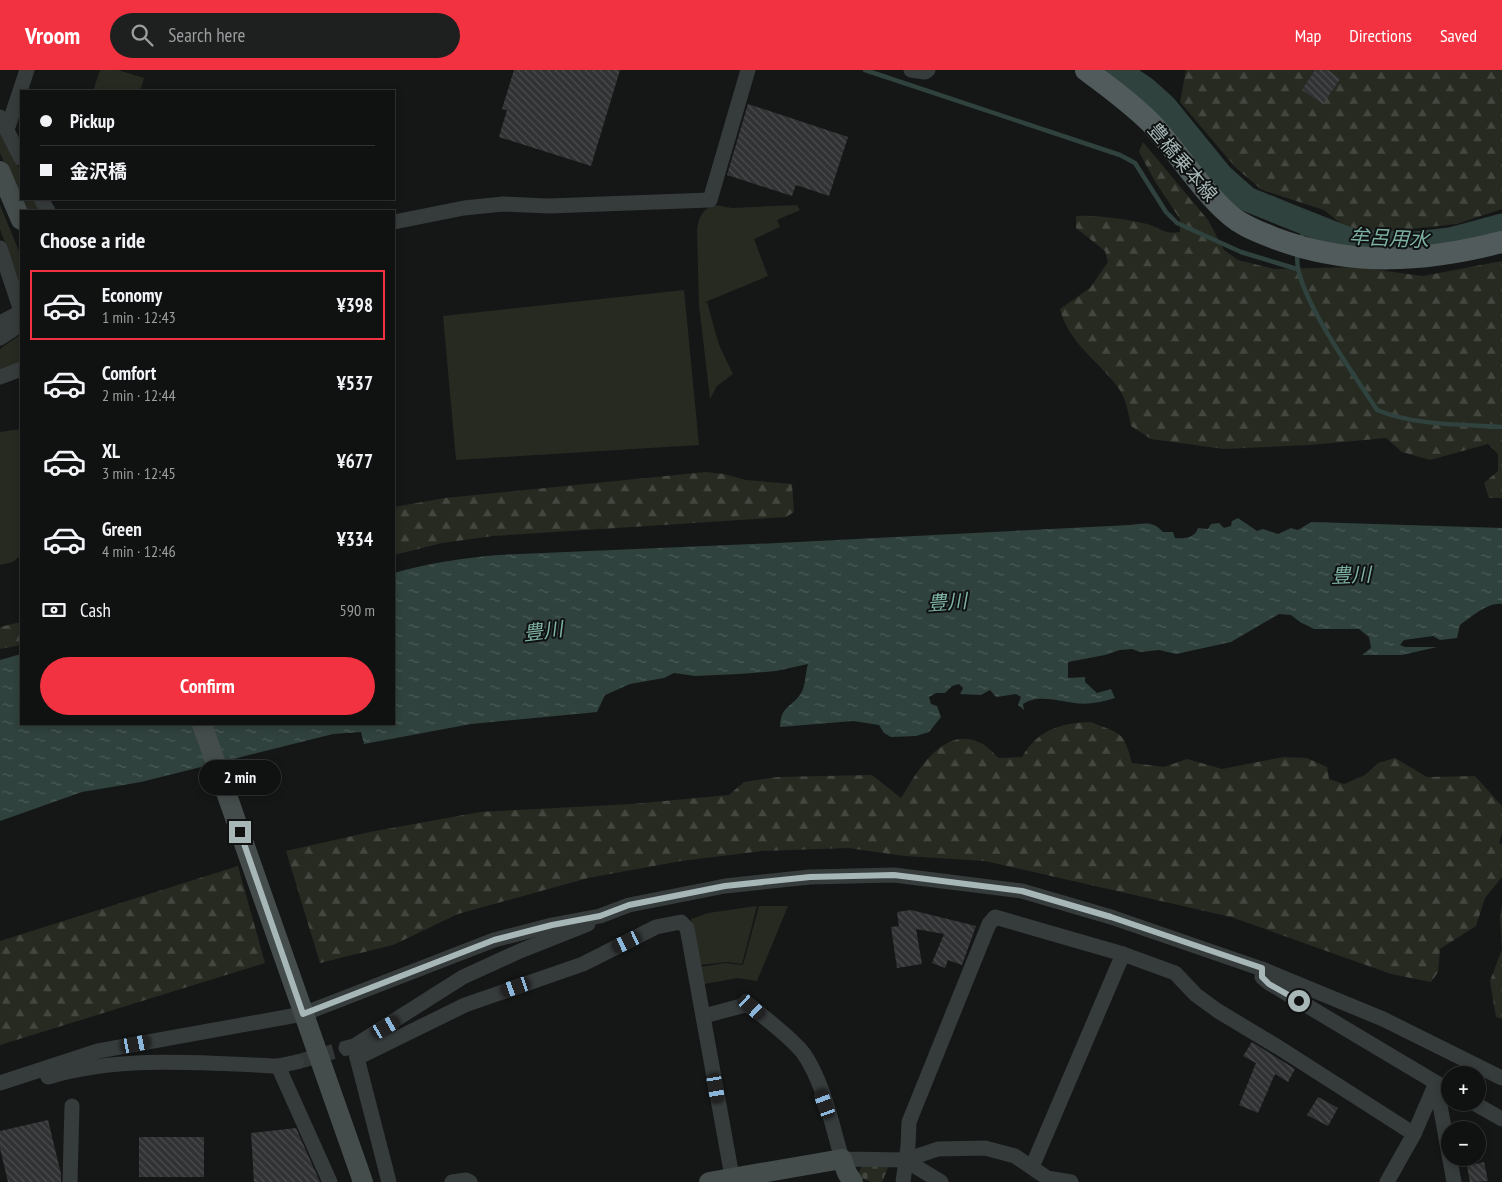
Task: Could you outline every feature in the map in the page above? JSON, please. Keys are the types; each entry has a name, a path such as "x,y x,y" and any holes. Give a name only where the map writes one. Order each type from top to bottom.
{"main road":[{"name":"豊橋乗本線","path":"1086,70 1128,101 1152,125 1207,194 1232,217 1258,231 1310,249 1376,259 1423,258 1465,252 1502,242"},
{"path":"0,171 20,218"},
{"path":"202,725 363,1182"},
{"path":"709,1182 733,1180 842,1160 847,1174 853,1182"}],"street":[{"path":"20,156 4,124 27,70"},
{"path":"395,222 464,208 503,204 549,206 710,200 748,70"},
{"path":"911,70 925,72 928,70"},
{"path":"0,248 20,308"},
{"path":"0,323 20,312"},
{"path":"0,338 20,325"},
{"path":"0,377 20,368"},
{"path":"0,1083 98,1051 303,1014 494,940 552,925 600,916 629,905 725,886 810,877 894,875 1022,891 1111,917 1262,968 1383,1020 1502,1078"},
{"path":"353,1051 464,977 520,951 583,928 600,916"},
{"path":"903,1182 909,1122 988,924 995,917 1123,954 1175,973 1196,995 1218,1011 1414,1134"},
{"path":"353,1051 465,1005 583,964 656,927 681,922 688,928 733,1180"},
{"path":"1032,1167 1123,954"},
{"path":"1262,968 1262,977 1269,984 1441,1086"},
{"path":"704,1016 745,1005 752,1007 803,1053 814,1074 831,1119 842,1160 905,1160 938,1149 984,1148 1015,1156 1047,1178 1071,1182"},
{"path":"353,1051 390,1182"},
{"path":"0,1087 17,1086 62,1072 146,1063 278,1066 297,1062"},
{"path":"278,1066 330,1182"},
{"path":"1387,1182 1414,1134 1436,1083"},
{"path":"1436,1083 1454,1182"},
{"path":"70,1182 72,1106"},
{"path":"1486,1110 1502,1119"},
{"path":"905,1160 941,1182"},
{"path":"452,1182 466,1180 470,1182"}],"green space":[{"path":"100,70 118,70 144,78 140,90 93,90"},
{"path":"1186,70 1502,70 1502,209 1457,224 1373,233 1349,230 1324,210 1262,190 1236,168 1180,102"},
{"path":"0,129 20,170 20,198 0,153"},
{"path":"1143,142 1208,220 1224,250 1238,260 1274,269 1356,267 1423,276 1502,261 1502,498 1489,498 1484,483 1498,471 1498,454 1488,444 1430,460 1402,452 1386,438 1310,445 1224,449 1151,439 1131,426 1123,395 1077,341 1064,321 1060,309 1090,288 1108,262 1105,251 1076,228 1076,216 1120,219 1147,224 1166,232 1180,232 1180,219 1156,183 1139,152"},
{"path":"21,200 34,200 40,210 26,210"},
{"path":"0,205 20,254 20,283 0,229"},
{"path":"715,205 732,208 797,205 800,210 777,220 780,227 754,239 768,276 703,303 707,302 719,345 733,374 717,386 710,399 699,305 697,230 702,214"},
{"path":"684,290 699,445 456,460 443,316"},
{"path":"20,335 20,361 0,369 0,349"},
{"path":"20,429 20,556 13,562 0,565 0,432"},
{"path":"706,472 724,474 746,480 792,484 794,512 786,517 493,536 442,543 395,555 395,507 445,498"},
{"path":"20,622 20,645 0,649 0,627"},
{"path":"1091,722 1120,735 1126,744 1132,763 1164,767 1187,759 1222,769 1283,757 1307,758 1327,767 1329,779 1344,784 1365,775 1378,763 1395,758 1427,777 1475,776 1502,806 1502,834 1499,842 1502,845 1502,877 1485,898 1476,926 1440,949 1438,972 1431,982 1391,974 1231,917 985,861 905,856 848,848 762,851 681,861 588,878 458,914 393,945 320,963 286,851 370,832 480,812 632,804 729,795 744,782 778,777 872,775 901,798 923,764 943,745 955,740 967,739 981,743 999,758 1022,757 1035,740 1043,734 1060,726"},
{"path":"238,866 265,963 0,1045 0,941"},
{"path":"1502,903 1502,949 1500,918"},
{"path":"757,906 742,964 727,962 700,965 691,919 708,913"},
{"path":"759,906 788,906 757,981 738,978 704,984 701,967 725,963 743,965"},
{"path":"1502,949 1502,1019 1496,1017 1490,981"},
{"path":"863,1163 890,1163 882,1182 871,1182 857,1176"}],"water":[{"name":"豊川","path":"1238,518 1257,531 1263,529 1278,534 1291,528 1298,530 1311,522 1502,528 1502,604 1491,605 1474,614 1460,625 1457,638 1440,640 1433,636 1404,640 1400,645 1405,647 1437,647 1402,655 1362,655 1371,648 1369,637 1359,629 1314,629 1291,615 1279,614 1231,642 1176,654 1159,650 1140,652 1132,649 1120,650 1068,662 1068,678 1085,677 1085,682 1097,693 1111,689 1115,698 1095,703 1080,704 1035,699 1023,704 1024,710 1018,705 1021,697 1016,694 996,697 990,690 981,695 960,694 963,688 959,684 952,686 945,693 936,693 929,697 931,704 937,706 941,717 929,732 916,736 891,737 884,733 879,725 853,721 780,727 784,711 802,692 808,664 776,671 739,674 695,676 674,673 664,678 630,684 605,695 597,712 471,724 364,744 361,732 333,734 141,782 82,792 0,821 0,660 20,654 20,725 395,725 395,573 407,569 446,561 498,555 1144,524 1151,524 1163,532 1173,532 1175,538 1182,538 1192,536 1198,528 1208,529 1211,524 1219,523 1224,528 1231,526 1232,521"}],"building":[{"path":"514,70 620,70 591,166 499,137 507,110 502,109"},
{"path":"1315,70 1328,70 1340,79 1323,104 1302,90"},
{"path":"748,104 848,137 829,196 796,185 792,196 727,175"},
{"path":"911,910 976,926 962,965 948,960 945,968 932,963 944,934 916,929 922,964 897,968 891,927 899,926 897,912"},
{"path":"1252,1042 1295,1069 1288,1082 1275,1074 1258,1113 1239,1105 1256,1063 1243,1056"},
{"path":"1318,1097 1338,1108 1328,1126 1307,1115"},
{"path":"48,1120 61,1174 61,1182 8,1182 0,1148 0,1131"},
{"path":"296,1128 320,1182 254,1182 251,1133"},
{"path":"139,1137 204,1137 204,1177 139,1177"},
{"path":"1467,1166 1485,1166 1488,1181 1470,1182"}],"waterway":[{"path":"865,70 1120,155 1135,163 1166,212 1177,223 1241,252 1297,269"},
{"name":"牟呂用水","path":"1117,70 1145,89 1164,106 1220,175 1247,199 1284,214 1347,239 1374,243 1415,244 1450,240 1502,226"},
{"path":"1301,240 1306,222"},
{"path":"1298,253 1298,268 1314,309 1341,356 1377,410 1423,422 1502,427"}],"tunnel":[{"path":"297,1062 346,1048"}],"route":[{"path":"240,832 303,1014 494,940 552,925 600,916 629,905 725,886 810,877 894,875 979,884 1022,891 1111,917 1262,968 1262,977 1269,984 1299,1001"}]}
